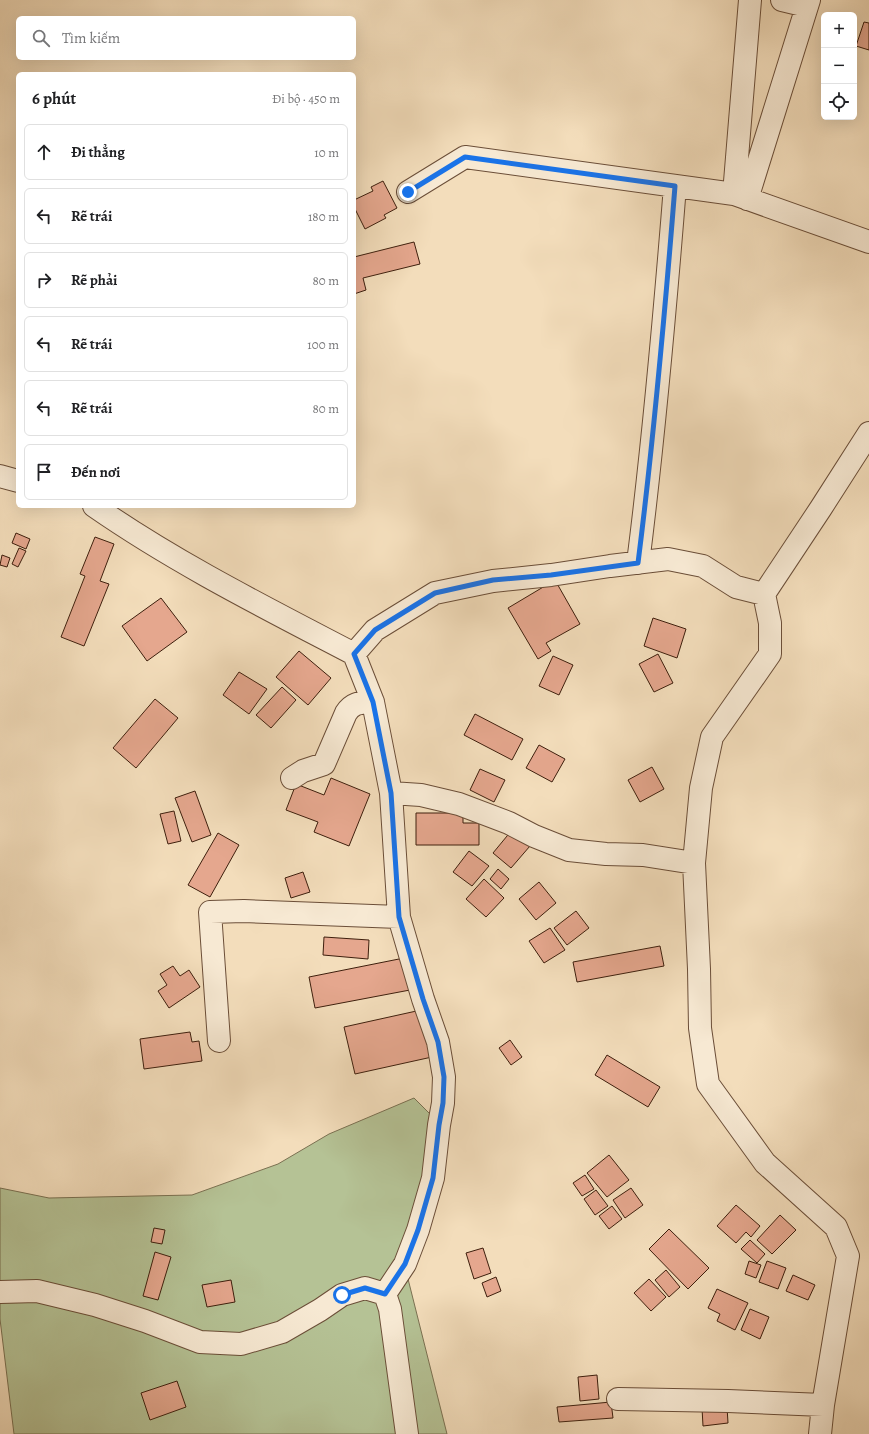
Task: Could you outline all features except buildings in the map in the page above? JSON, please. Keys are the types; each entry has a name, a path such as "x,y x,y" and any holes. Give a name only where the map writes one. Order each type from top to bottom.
{"street":[{"path":"740,196 750,0"},
{"path":"740,196 808,3 782,0"},
{"path":"408,192 465,157 740,196 869,242"},
{"path":"638,563 648,488 662,346 675,186"},
{"path":"820,1434 823,1405 848,1256 836,1227 765,1163 708,1084 700,1028 700,969 694,863 701,788 712,737 770,654 770,623 764,594 869,433"},
{"path":"0,476 16,480"},
{"path":"97,508 117,522 233,592 354,654 373,702 391,793 399,917 423,999 438,1042 444,1077 443,1103 433,1178 418,1230 405,1264 385,1294"},
{"path":"354,654 375,630 435,593 493,580 551,575 668,559 703,566 736,587 764,594"},
{"path":"292,778 303,771 324,764 350,707 359,703 373,702"},
{"path":"391,793 422,795 459,804 509,823 534,836 568,850 606,854 643,855 694,863"},
{"path":"219,1041 210,912 244,911 399,917"},
{"path":"0,1292 37,1291 95,1305 146,1321 200,1342 241,1344 282,1332 320,1310 342,1295 365,1288 385,1294"},
{"path":"385,1294 390,1309 407,1434"},
{"path":"618,1400 743,1401 823,1405"}],"green space":[{"path":"414,1098 435,1119 428,1178 401,1251 447,1434 14,1434 0,1319 0,1188 49,1198 192,1195 278,1164 329,1134"}],"route":[{"path":"342,1295 365,1288 385,1294 405,1264 418,1230 433,1178 443,1103 444,1077 438,1042 423,999 399,917 391,793 373,702 354,654 375,630 435,593 493,580 551,575 638,563 648,488 662,346 675,186 465,157 408,192"}]}
